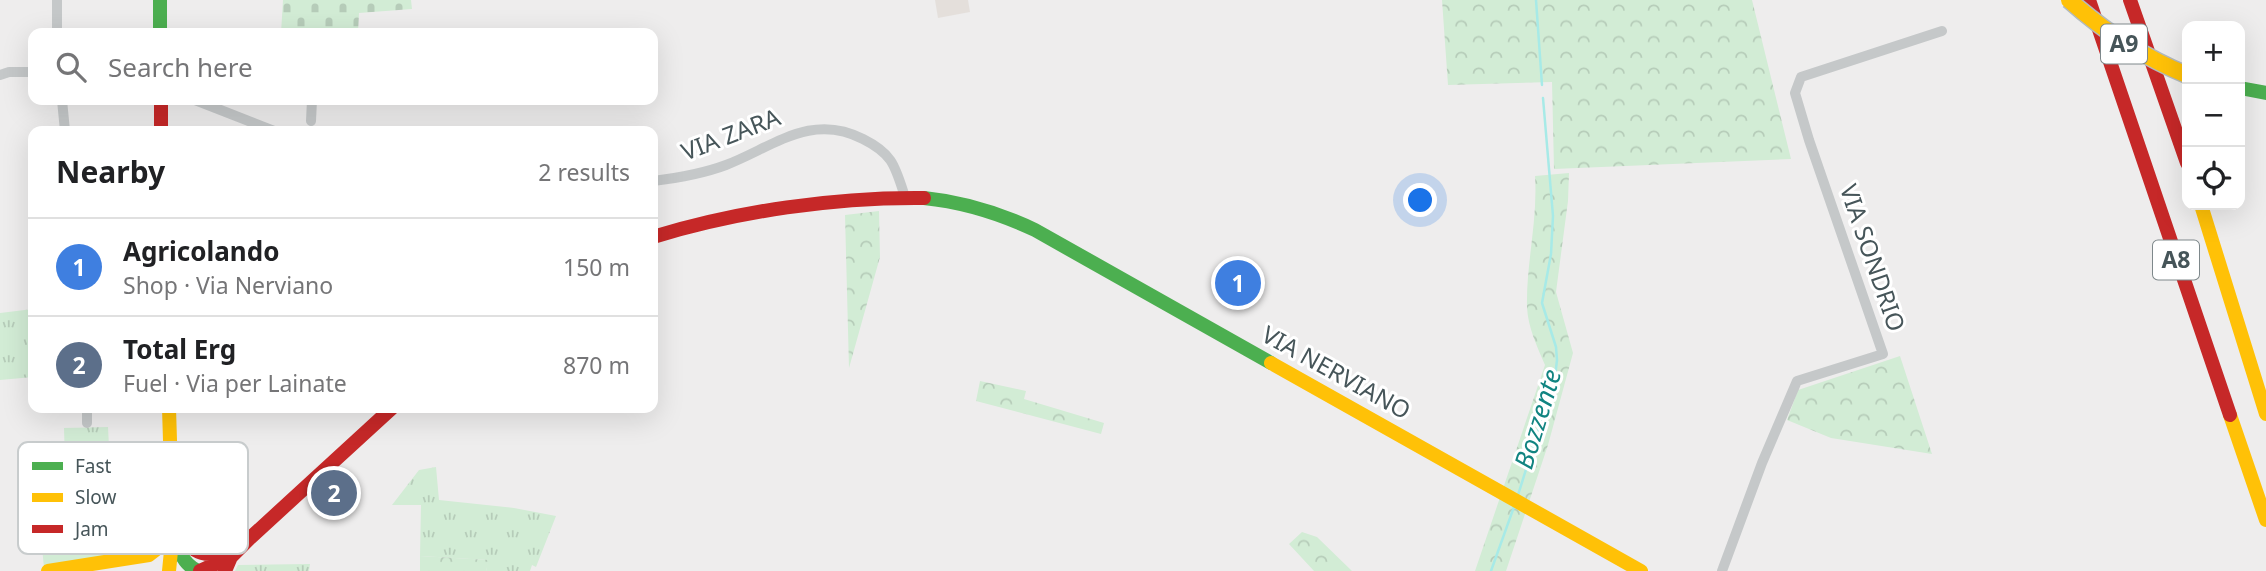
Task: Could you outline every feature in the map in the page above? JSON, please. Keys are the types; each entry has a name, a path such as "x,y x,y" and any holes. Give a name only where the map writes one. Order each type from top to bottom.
{"main road":[{"path":"160,0 160,28"},
{"name":"A9","path":"2069,0 2118,40 2146,57 2182,73"},
{"name":"A8","path":"2089,0 2266,520"},
{"path":"2130,0 2182,149"},
{"path":"2245,90 2266,93"},
{"path":"161,105 162,126"},
{"name":"VIA NERVIANO","path":"658,236 735,216 844,202 905,197 972,205 1023,224 1641,571"},
{"name":"A8","path":"2203,210 2266,414"},
{"path":"169,413 170,442"},
{"path":"248,544 387,413"},
{"path":"248,531 296,489 309,484"},
{"path":"48,571 158,554"},
{"path":"164,554 162,563 168,571"},
{"path":"166,554 194,571 228,564"}],"street":[{"path":"57,0 57,28"},
{"name":"VIA SONDRIO","path":"1722,571 1762,463 1797,381 1883,354 1798,105 1795,93 1801,77 1942,31"},
{"path":"0,75 28,72"},
{"path":"62,105 65,126"},
{"path":"208,105 261,126"},
{"path":"311,121 312,105"},
{"name":"VIA ZARA","path":"658,180 711,170 792,135 824,129 850,133 883,150 893,163 905,197"},
{"path":"87,413 88,423"}],"shaded area":[{"path":"935,0 968,0 970,12 938,18"}],"green space":[{"path":"283,0 411,0 412,9 359,13 358,28 281,28"},
{"path":"1442,0 1752,0 1791,159 1554,169 1552,82 1448,85"},
{"path":"1569,173 1556,292 1573,353 1548,445 1506,571 1475,571 1545,365 1531,330 1527,307 1535,176"},
{"path":"879,211 880,257 849,368 845,215"},
{"path":"28,310 28,377 0,380 0,313"},
{"path":"1900,356 1932,454 1831,438 1787,420 1798,390"},
{"path":"980,381 1026,391 1024,399 1104,423 1101,434 976,401"},
{"path":"108,427 109,442 64,442 64,428"},
{"path":"436,467 439,500 514,508 556,516 536,567 532,565 530,571 486,571 488,560 420,556 421,505 392,505 419,470"},
{"path":"1302,532 1317,537 1352,571 1314,571 1289,544"},
{"path":"43,554 120,554 44,568"},
{"path":"420,556 489,560 486,571 420,571"},
{"path":"310,564 309,571 235,571 238,565"}],"waterway":[{"name":"Bozzente","path":"1536,0 1542,85"},
{"name":"Bozzente","path":"1518,495 1555,377 1557,360 1556,347 1542,303 1551,254 1553,216 1543,98"},
{"name":"Bozzente","path":"1491,571 1515,504"}],"traffic: fast":[{"path":"160,0 160,28"},
{"path":"2245,89 2266,93"},
{"path":"924,198 981,209 1035,230 1271,363"},
{"path":"181,554 188,564 198,571"}],"traffic: slow":[{"path":"2069,0 2125,43 2182,73"},
{"path":"2203,210 2266,414"},
{"path":"1271,363 1641,571"},
{"path":"169,413 170,442"},
{"path":"2230,415 2266,520"},
{"path":"48,571 150,554"},
{"path":"169,571 171,554"}],"traffic: jam":[{"path":"2089,0 2230,415"},
{"path":"2130,0 2182,149"},
{"path":"161,105 161,126"},
{"path":"658,236 787,207 856,200 924,198"},
{"path":"248,540 387,413"},
{"path":"225,571 234,554"},
{"path":"200,571 231,557"}],"place":[{"name":"Agricolando","path":"1238,283"},
{"name":"Total Erg","path":"334,493"}]}
